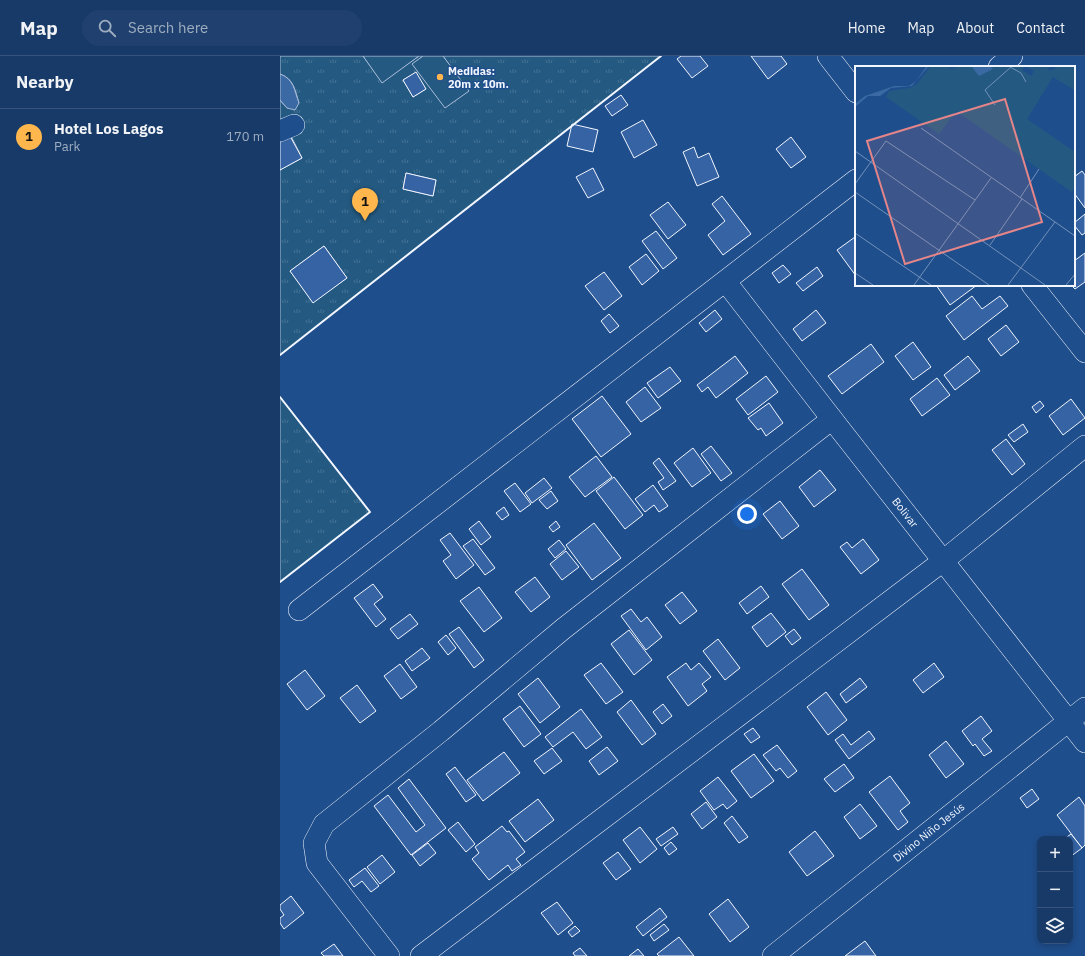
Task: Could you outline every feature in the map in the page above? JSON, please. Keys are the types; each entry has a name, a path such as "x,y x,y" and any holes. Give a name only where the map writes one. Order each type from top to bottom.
{"street":[{"path":"828,56 855,91"},
{"path":"1000,66 1012,56"},
{"path":"299,610 726,282 855,181"},
{"name":"Bolivar","path":"726,282 1085,742"},
{"path":"1033,286 1085,352"},
{"path":"389,956 318,863 314,843 324,824 441,731 563,629 832,419"},
{"path":"421,956 943,561 1085,446"},
{"name":"Divino Niño Jesús","path":"773,956 1085,708"}],"green space":[{"path":"280,56 363,56 382,82 419,56 423,56 413,64 468,91 443,56 661,56 280,355 280,170 302,158 291,136 280,142 280,100 287,108 299,103 295,89 291,82 285,76 280,74","holes":["415,73 426,89 413,97 403,80","406,173 436,180 433,196 403,189","324,246 347,278 313,302 290,271"]},
{"path":"363,56 419,56 382,83"},
{"name":"Medidas: 20m x 10m.","path":"423,56 443,56 469,91 445,108 412,64"},
{"path":"280,397 370,512 280,582"}],"shaded area":[{"path":"280,74 285,76 293,86 299,103 295,110 287,108 280,100"}],"building":[{"path":"681,56 700,56 708,66 692,78 677,59"},
{"path":"751,56 781,56 787,64 768,79"},
{"path":"416,72 426,89 413,97 403,80"},
{"path":"621,95 628,105 612,116 605,106"},
{"path":"643,120 657,145 634,158 621,132"},
{"path":"572,124 598,130 593,152 567,146"},
{"path":"290,136 302,158 280,170 280,142"},
{"path":"791,137 806,157 791,168 776,149"},
{"path":"694,147 698,158 709,153 719,177 697,186 683,152"},
{"path":"593,168 604,190 588,198 576,177"},
{"path":"1082,171 1085,175 1085,208 1075,194 1075,176"},
{"path":"406,173 436,180 433,196 403,189"},
{"path":"722,196 751,234 723,255 708,235 725,221 712,204"},
{"path":"668,202 686,225 668,239 650,215"},
{"path":"1085,214 1085,233 1082,235 1075,226 1075,222"},
{"path":"656,231 677,258 663,269 642,241"},
{"path":"855,237 855,275 837,250"},
{"path":"324,246 347,278 313,303 290,271"},
{"path":"1085,253 1085,282 1075,289 1072,286 1075,286 1075,260"},
{"path":"646,254 659,271 642,285 629,267"},
{"path":"783,265 791,274 779,283 772,273"},
{"path":"817,267 823,276 803,291 796,283"},
{"path":"604,272 622,296 604,310 585,286"},
{"path":"937,286 976,286 950,305"},
{"path":"972,296 982,309 1000,296 1008,306 964,340 946,316"},
{"path":"715,310 722,319 706,332 699,323"},
{"path":"816,310 826,323 802,341 793,329"},
{"path":"609,314 619,326 610,333 601,321"},
{"path":"1006,325 1019,342 1001,356 988,339"},
{"path":"913,342 931,367 913,380 895,356"},
{"path":"871,344 884,362 842,394 828,376"},
{"path":"735,356 748,373 716,398 708,387 702,392 697,385"},
{"path":"968,356 980,371 955,390 944,375"},
{"path":"670,367 681,381 658,398 647,383"},
{"path":"766,376 778,392 748,415 736,399"},
{"path":"937,378 950,395 922,416 910,399"},
{"path":"645,387 661,408 641,422 626,402"},
{"path":"602,396 631,434 601,457 572,419"},
{"path":"1071,399 1085,418 1063,435 1049,416"},
{"path":"1040,401 1044,406 1036,413 1032,407"},
{"path":"769,403 783,423 766,436 761,428 758,430 748,418"},
{"path":"1023,424 1028,432 1014,442 1008,435"},
{"path":"1006,439 1025,464 1012,475 992,450"},
{"path":"711,446 732,473 721,481 701,454"},
{"path":"693,448 711,473 692,487 674,463"},
{"path":"596,456 612,477 585,497 569,477"},
{"path":"659,458 676,481 663,490 658,482 664,478 653,463"},
{"path":"820,470 836,490 814,507 799,487"},
{"path":"614,477 643,515 625,529 596,491"},
{"path":"544,478 552,488 532,503 525,493"},
{"path":"515,483 531,504 520,512 504,491"},
{"path":"653,485 668,506 659,512 654,505 645,512 635,499"},
{"path":"551,491 558,501 547,509 539,500"},
{"path":"780,501 799,526 782,539 763,514"},
{"path":"504,507 509,515 502,520 496,513"},
{"path":"479,521 491,537 481,545 469,529"},
{"path":"556,521 560,527 553,532 549,527"},
{"path":"594,523 621,558 592,580 566,545"},
{"path":"450,533 474,565 456,579 443,561 451,555 440,540"},
{"path":"473,539 495,568 485,575 463,546"},
{"path":"863,539 879,560 861,574 840,547 847,542 852,548"},
{"path":"559,540 566,549 555,558 548,549"},
{"path":"566,551 579,567 562,580 550,564"},
{"path":"802,569 829,605 809,620 782,584"},
{"path":"535,577 550,597 531,612 515,592"},
{"path":"373,584 383,597 374,604 386,619 376,627 354,598"},
{"path":"761,586 769,597 747,614 739,603"},
{"path":"479,587 502,618 484,632 460,601"},
{"path":"682,592 697,611 680,624 665,605"},
{"path":"631,609 641,622 647,617 662,637 646,650 621,616"},
{"path":"771,613 786,632 767,647 752,627"},
{"path":"410,614 418,624 398,639 390,629"},
{"path":"459,627 484,660 474,668 449,634"},
{"path":"794,629 801,638 792,645 785,636"},
{"path":"629,630 652,660 634,675 611,644"},
{"path":"446,635 456,648 448,655 438,642"},
{"path":"718,639 740,668 725,680 703,651"},
{"path":"422,648 430,658 412,671 405,661"},
{"path":"601,663 623,692 606,704 584,675"},
{"path":"686,663 691,670 699,663 711,677 702,684 707,691 688,706 667,677"},
{"path":"934,663 944,677 923,693 913,680"},
{"path":"400,664 417,687 401,699 384,676"},
{"path":"305,670 325,696 307,710 287,684"},
{"path":"538,678 560,707 540,723 518,694"},
{"path":"860,678 867,687 846,703 840,694"},
{"path":"357,685 376,711 360,723 340,698"},
{"path":"826,692 847,720 828,735 807,707"},
{"path":"631,700 656,734 642,745 617,712"},
{"path":"663,704 672,716 662,724 653,712"},
{"path":"520,706 541,734 524,747 503,719"},
{"path":"581,709 602,737 586,749 573,732 553,747 545,737"},
{"path":"981,716 992,731 982,739 992,751 984,756 975,744 973,746 962,731"},
{"path":"753,728 760,737 751,743 744,734"},
{"path":"869,731 875,739 849,759 835,740 843,734 851,745"},
{"path":"946,741 964,764 946,778 929,755"},
{"path":"777,745 797,771 788,778 780,768 776,771 763,755"},
{"path":"607,747 618,761 599,775 589,761"},
{"path":"552,748 562,761 544,774 534,761"},
{"path":"504,752 520,773 483,801 467,780"},
{"path":"754,754 774,781 751,798 731,771"},
{"path":"844,764 854,778 835,792 824,779"},
{"path":"455,767 476,795 466,802 446,774"},
{"path":"890,776 910,803 900,811 908,822 898,830 869,792"},
{"path":"718,777 737,801 727,809 723,804 714,810 700,791"},
{"path":"409,779 446,828 411,855 374,806 388,795 416,832 425,825 398,788"},
{"path":"1032,789 1039,799 1027,808 1020,798"},
{"path":"1079,797 1085,806 1085,845 1082,848 1073,836 1057,815"},
{"path":"538,799 554,820 525,842 509,821"},
{"path":"706,802 717,817 702,829 691,814"},
{"path":"860,804 877,826 860,839 844,817"},
{"path":"732,816 748,837 739,843 724,823"},
{"path":"458,822 475,844 466,852 448,830"},
{"path":"502,826 507,832 509,831 525,852 516,859 521,865 512,871 508,865 489,880 472,859 479,853 475,847"},
{"path":"640,827 657,849 640,863 623,840"},
{"path":"673,827 678,834 661,846 656,839"},
{"path":"815,831 834,856 807,876 789,852"},
{"path":"1073,837 1082,848 1073,855"},
{"path":"671,842 677,849 669,855 664,848"},
{"path":"428,843 436,853 420,866 412,855"},
{"path":"618,852 631,869 616,880 603,863"},
{"path":"382,855 395,872 380,884 367,867"},
{"path":"365,868 379,886 371,892 362,881 354,887 349,880"},
{"path":"291,896 304,913 284,929 280,923 280,918 284,915 280,909 280,905"},
{"path":"728,899 749,927 730,942 709,914"},
{"path":"557,902 573,923 558,935 541,913"},
{"path":"660,908 667,917 643,936 636,927"},
{"path":"664,924 669,930 654,941 650,935"},
{"path":"575,926 580,931 572,937 568,932"},
{"path":"679,937 694,956 659,956 657,954"},
{"path":"865,941 876,956 845,956"},
{"path":"334,944 343,956 324,956 321,953"},
{"path":"580,948 587,956 575,956 573,953"},
{"path":"638,949 644,956 629,956"}],"wall":[{"path":"280,355 661,56"},
{"path":"280,397 370,512 280,582"}],"place":[{"name":"Medidas: 20m x 10m.","path":"440,77"},
{"name":"Hotel Los Lagos","path":"365,221"}]}
